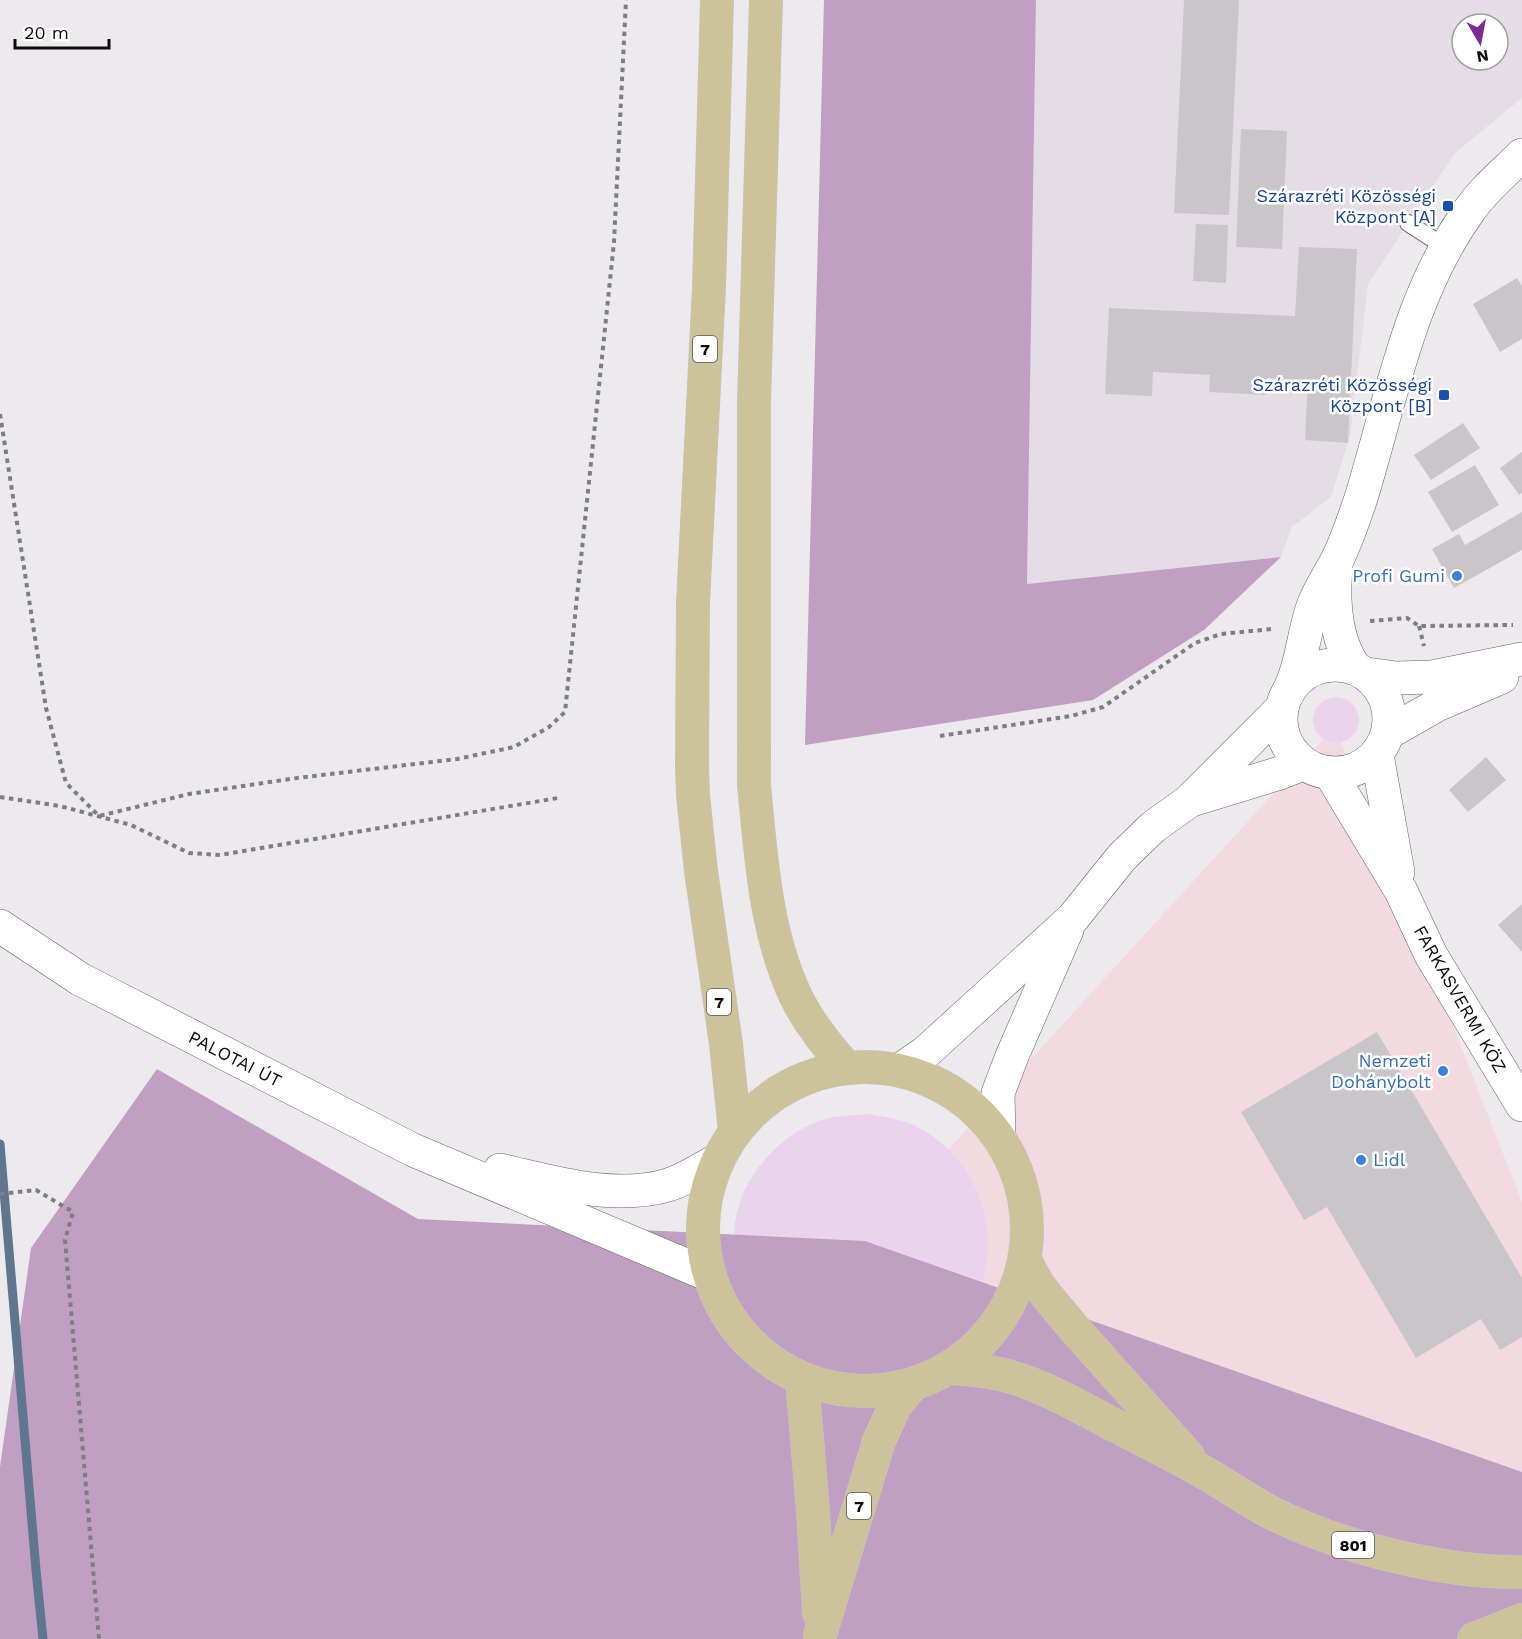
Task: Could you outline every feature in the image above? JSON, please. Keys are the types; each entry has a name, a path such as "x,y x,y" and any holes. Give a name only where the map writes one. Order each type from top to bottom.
{"main road":[{"name":"7","path":"717,0 708,298 693,603 693,779 704,895 726,1044 735,1132"},
{"path":"766,0 754,402 754,785 762,865 773,927 783,965 797,999 822,1040 847,1068"},
{"name":"7","path":"877,1067 900,1070 951,1091 978,1112 999,1136 1012,1159 1021,1186 1027,1220 1026,1262 1010,1304 978,1345 949,1368 913,1384 882,1390 857,1391 835,1388 802,1378 774,1363 746,1340 727,1314 709,1275 704,1244 704,1215 711,1175 724,1148 735,1132 768,1099 792,1084 815,1075 847,1068 877,1067"},
{"name":"801","path":"1026,1262 1039,1286 1072,1326 1200,1469"},
{"name":"801","path":"949,1368 1011,1376 1043,1388 1200,1469 1233,1492 1270,1512 1340,1541 1440,1564 1492,1572 1522,1572"},
{"name":"7","path":"802,1378 813,1501 820,1637"},
{"name":"7","path":"820,1637 879,1441 895,1407 913,1384"},
{"path":"1474,1639 1522,1620"}],"street":[{"path":"1316,769 1292,753 1284,739 1281,724 1285,700 1323,625 1335,610 1334,585 1337,561 1360,501 1395,377 1421,298 1445,247 1470,209 1522,155"},
{"path":"1323,625 1347,657 1379,686 1387,701 1390,717 1382,744"},
{"path":"900,1070 926,1052 1073,918 1122,857 1153,827 1188,801 1285,700 1297,680 1309,671 1332,665 1396,678 1432,677 1522,659"},
{"path":"1188,801 1280,773 1316,769 1347,772 1364,766 1382,744 1439,704 1522,670"},
{"name":"FARKASVERMI KÖZ","path":"1382,744 1401,891"},
{"name":"FARKASVERMI KÖZ","path":"1316,769 1401,891 1431,955 1522,1105"},
{"path":"999,1136 998,1093 1073,918"},
{"name":"PALOTAI ÚT","path":"0,926 91,985 413,1150 709,1275"},
{"name":"PALOTAI ÚT","path":"413,1150 586,1190 643,1189 669,1185 718,1160"}],"lane":[{"path":"1408,223 1445,247"}],"path":[{"path":"99,816 189,794 297,778 457,759 514,747 549,727 565,712 614,242 626,0"},
{"path":"0,414 46,708 66,783 99,816"},
{"path":"940,736 1071,716 1103,707 1195,644 1221,634 1407,618 1419,626 1522,625"},
{"path":"0,797 60,806 99,816 131,825 189,853 220,855 558,798"},
{"path":"0,1194 36,1190 74,1212 65,1240 99,1639"}],"shaded area":[{"path":"824,0 1036,0 1027,584 1281,557 1204,630 1093,700 805,745"},
{"path":"1036,0 1522,0 1522,98 1455,153 1368,284 1350,436 1331,497 1292,527 1281,557 1027,584"},
{"path":"1341,697 1353,703 1358,711 1358,729 1353,737 1345,742 1331,743 1323,740 1316,733 1313,715 1316,707 1323,700"},
{"path":"1335,726 1522,1202 1522,1472 865,1241"},
{"path":"157,1069 418,1219 865,1241 1522,1472 1522,1639 0,1639 0,1467 31,1248"},
{"path":"870,1114 906,1122 927,1133 946,1147 962,1165 974,1185 983,1208 988,1255 980,1286 967,1311 735,1260 735,1223 739,1205 756,1171 768,1156 782,1142 815,1122 833,1117"}],"building":[{"path":"1184,0 1239,0 1229,215 1174,213"},
{"path":"1241,129 1287,131 1282,249 1236,247"},
{"path":"1196,224 1228,225 1226,283 1193,281"},
{"path":"1299,247 1357,249 1348,443 1305,440 1308,380 1267,378 1266,395 1209,392 1210,375 1153,372 1152,396 1105,394 1109,308 1295,316"},
{"path":"1517,278 1522,286 1522,339 1500,352 1473,304"},
{"path":"1463,423 1480,448 1431,480 1414,455"},
{"path":"1522,452 1522,493 1519,495 1500,468"},
{"path":"1475,465 1499,505 1452,532 1428,492"},
{"path":"1522,512 1522,550 1454,588 1432,549 1459,534 1465,545"},
{"path":"1486,757 1506,780 1468,812 1449,790"},
{"path":"1522,904 1522,952 1498,925"},
{"name":"Lidl","path":"1377,1032 1522,1278 1522,1337 1500,1350 1481,1319 1416,1358 1327,1207 1304,1220 1241,1112"}],"waterway":[{"path":"0,1144 43,1639"}],"place":[{"name":"Szárazréti Közösségi Központ [A]","path":"1448,206"},
{"name":"Szárazréti Közösségi Központ [B]","path":"1444,395"},
{"name":"Profi Gumi","path":"1457,576"},
{"name":"Nemzeti Dohánybolt","path":"1443,1071"},
{"name":"Lidl","path":"1361,1160"}]}
